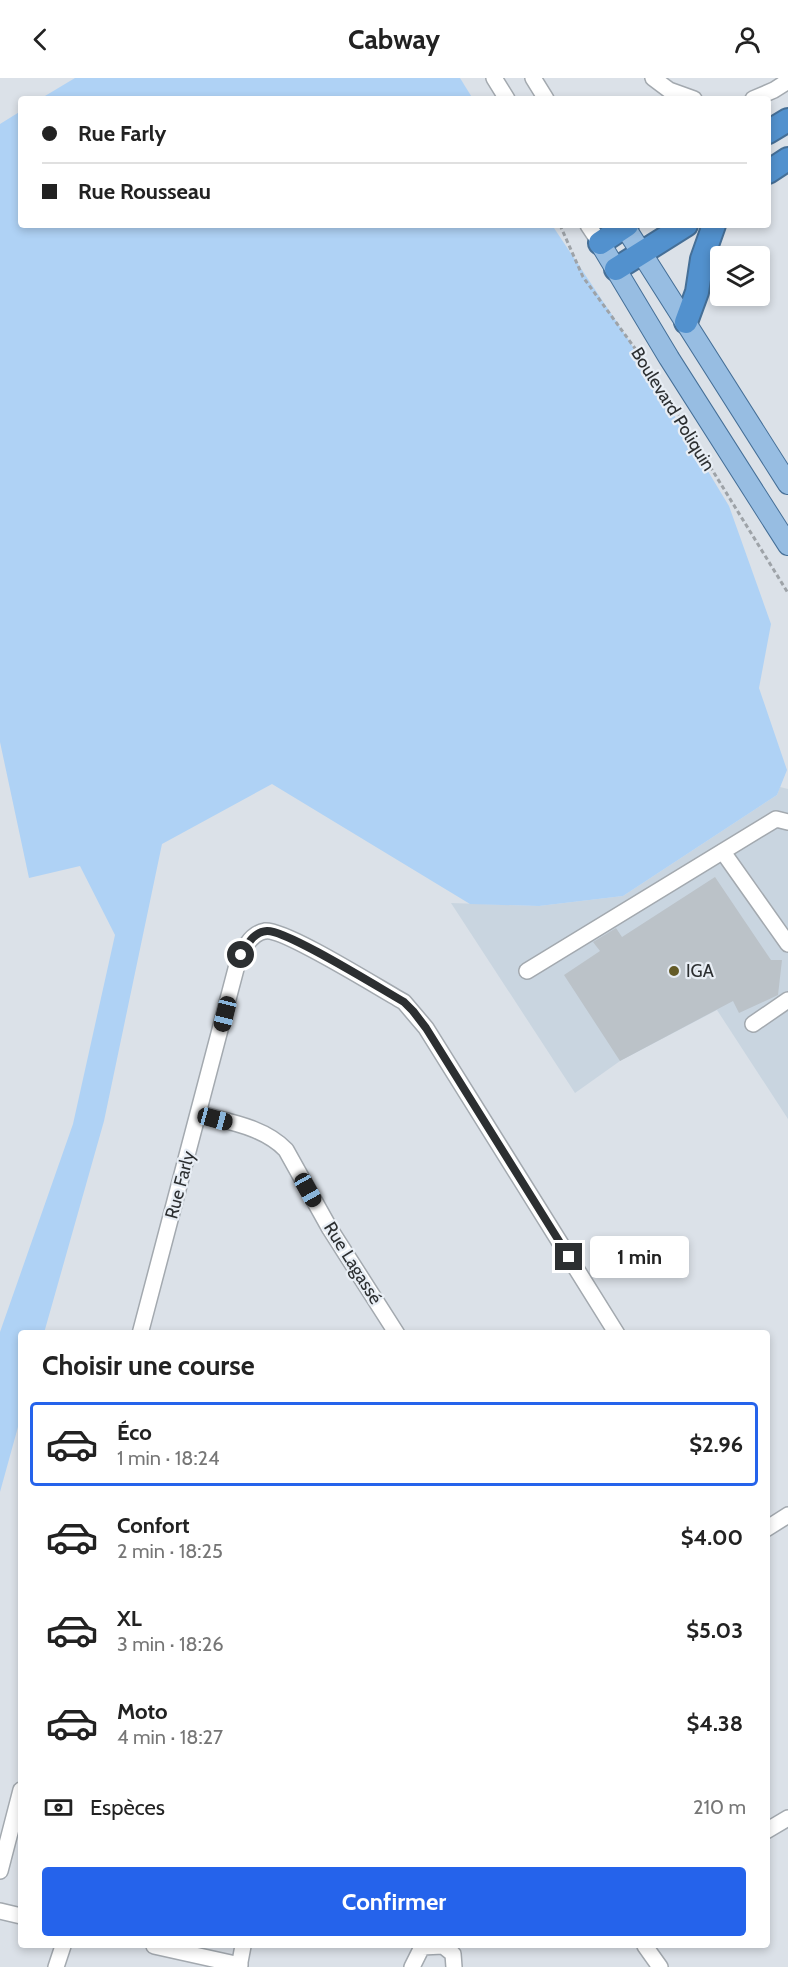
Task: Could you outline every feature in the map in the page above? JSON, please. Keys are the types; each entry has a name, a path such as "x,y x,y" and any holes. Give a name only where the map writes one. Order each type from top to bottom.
{"highway":[{"path":"771,130 788,120"},
{"path":"771,170 788,159"},
{"path":"594,234 617,228"},
{"path":"616,269 681,228"},
{"path":"686,322 697,292 702,259 713,228"}],"main road":[{"path":"626,228 788,484"},
{"name":"Boulevard Poliquin","path":"594,234 669,358 788,545"}],"street":[{"path":"494,78 505,96"},
{"path":"533,78 544,96"},
{"path":"653,78 669,90 686,96"},
{"path":"760,96 788,81"},
{"path":"527,971 776,819 788,822"},
{"path":"723,852 788,944"},
{"name":"Rue Farly","path":"141,1330 237,965 253,936 266,931 286,936 404,1002 413,1011 614,1330"},
{"path":"753,1024 788,1000"},
{"name":"Rue Lagassé","path":"199,1114 259,1131 277,1141 286,1150 330,1229 394,1330"},
{"path":"770,1526 788,1515"},
{"path":"0,1871 18,1802"},
{"path":"770,1829 788,1818"},
{"path":"0,1911 18,1915"},
{"path":"56,1967 62,1948"},
{"path":"163,1948 240,1966 243,1948"},
{"path":"412,1967 422,1948"},
{"path":"446,1948 453,1954 454,1967"},
{"path":"646,1948 660,1967"}],"path":[{"name":"Boulevard Poliquin","path":"561,228 583,277 650,369 788,593"}],"shaded area":[{"path":"75,78 460,78 471,96 45,96"},
{"path":"18,113 18,228 554,228 628,339 729,506 771,624 759,688 787,770 777,795 623,896 539,906 470,904 272,784 162,844 104,1121 45,1330 18,1330 18,1427 0,1492 0,1332 73,1124 115,935 80,866 29,878 0,742 0,124"},
{"path":"780,787 788,789 788,1119 717,1010 620,1061 575,1093 451,903 539,906 623,896 777,795"}],"building":[{"path":"715,877 771,960 782,960 778,995 739,1013 733,1001 620,1061 564,975 600,951 593,942 616,928 622,937"}],"place":[{"name":"IGA","path":"674,971"}],"route":[{"path":"241,955 253,936 266,931 274,932 286,936 404,1002 426,1028 569,1257"}]}
